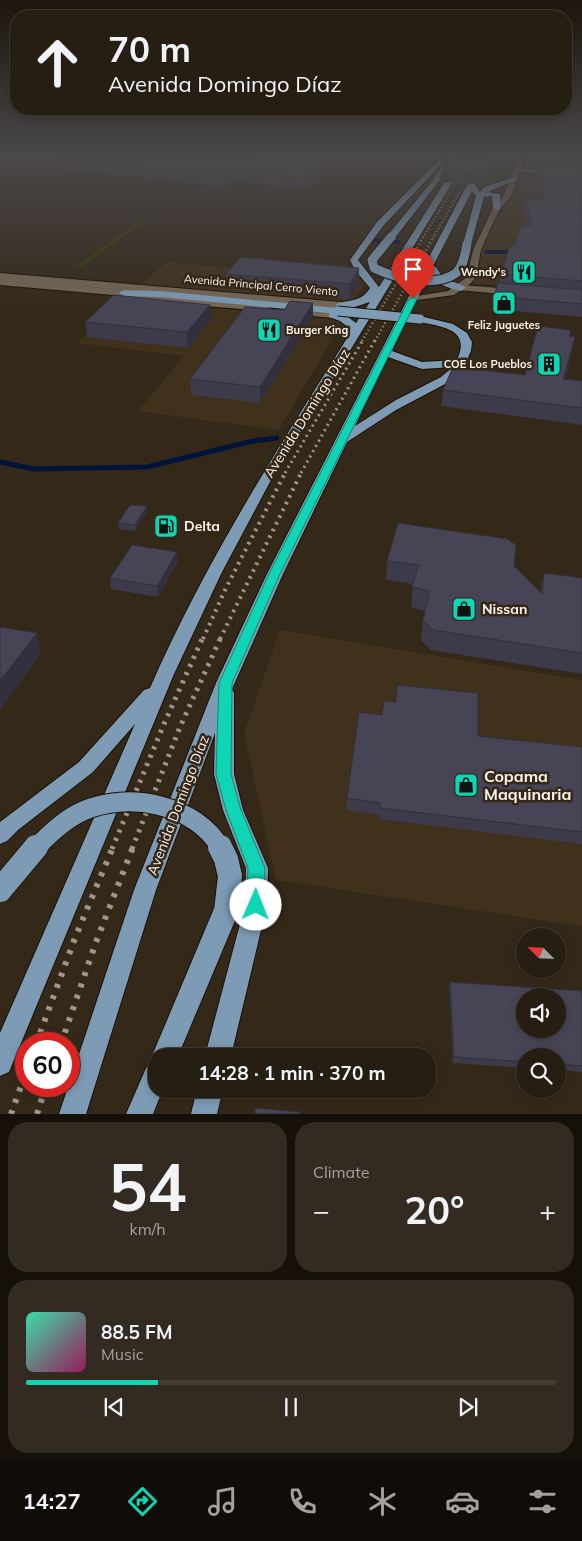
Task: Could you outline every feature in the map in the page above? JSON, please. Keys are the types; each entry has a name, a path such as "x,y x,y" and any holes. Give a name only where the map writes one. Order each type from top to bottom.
{"main road":[{"path":"353,332 375,288 371,280 356,267 354,260 380,224 397,207"},
{"path":"415,207 372,260 374,268 384,274 408,278 442,278 456,273 463,264 477,207"},
{"name":"Avenida Domingo Díaz","path":"0,1062 164,674 214,572 259,491 353,332 433,207"},
{"name":"Avenida Domingo Díaz","path":"72,1114 146,890 226,683 274,574 460,207"},
{"path":"456,214 465,207"},
{"path":"432,259 436,276 446,285 461,288"},
{"path":"127,291 420,319 449,325 459,330 466,337 468,344 466,354 457,370 451,375 378,415 342,440"},
{"path":"337,310 368,300"},
{"path":"337,310 353,332"},
{"path":"386,352 416,366 431,368 461,362"},
{"path":"0,835 11,824 86,767 139,709 164,674"},
{"path":"220,1048 256,905 256,868 233,810 224,774 226,683"},
{"path":"0,890 30,852 52,831 83,811 108,804 129,801 162,806 187,816 210,834 224,855 230,875 228,905 168,1048"},
{"path":"139,1114 148,1093"},
{"path":"204,1114 208,1098"}],"street":[{"path":"413,299 451,292 461,288 471,277 477,250 497,208"},
{"name":"Avenida Principal Cerro Viento","path":"0,276 127,291 144,298 337,310"},
{"name":"Avenida Principal Cerro Viento","path":"0,282 127,291"},
{"path":"461,288 526,293"}],"shaded area":[{"path":"497,207 561,207 529,287 470,283 488,225"},
{"path":"166,262 366,281 279,430 138,411 184,356 77,343"},
{"path":"280,630 582,680 582,926 276,880 244,733"}],"green space":[{"path":"141,220 147,220 81,267 76,266"}],"building":[{"path":"527,207 582,207 582,281 501,274 510,246 514,246 521,227 532,225"},
{"path":"241,257 359,268 350,284 226,274"},
{"path":"498,283 582,290 582,304 494,296"},
{"path":"114,295 210,305 187,332 85,322"},
{"path":"290,301 313,303 260,387 190,379 245,307 284,310"},
{"path":"538,326 571,330 569,336 575,337 563,379 582,381 582,408 443,390 453,367 525,375"},
{"path":"130,505 147,506 135,525 118,523"},
{"name":"Nissan","path":"398,523 507,539 516,545 514,566 542,594 544,573 582,578 582,653 433,630 423,620 430,591 412,587 419,565 387,561"},
{"path":"132,545 177,552 157,586 110,578"},
{"path":"0,627 37,633 0,681"},
{"name":"Copama Maquinaria","path":"397,685 478,693 478,736 582,747 582,832 380,808 380,803 347,798 359,712 382,715 384,701 396,702"},
{"path":"450,982 537,988 516,988 516,1038 566,1038 566,990 581,991 582,1066 566,1065 566,1048 516,1048 516,1061 454,1057"},
{"path":"255,1108 300,1112 300,1114 255,1114"}],"waterway":[{"path":"371,240 399,242"},
{"path":"486,252 514,252"},
{"path":"0,462 34,469 147,467 253,441 277,438"}],"railway":[{"path":"423,238 441,207"},
{"path":"433,238 451,207"},
{"path":"362,341 424,236"},
{"path":"375,341 434,236"},
{"path":"285,473 363,340"},
{"path":"301,473 375,340"},
{"path":"203,639 225,590 286,471"},
{"path":"220,639 301,473"},
{"path":"112,849 164,724 203,637"},
{"path":"132,849 180,727 221,637"},
{"path":"40,1032 75,938 113,847"},
{"path":"65,1032 96,942 133,847"},
{"path":"11,1114 17,1097"},
{"path":"37,1114 42,1097"}],"place":[{"name":"Wendy's","path":"524,272"},
{"name":"Feliz Juguetes","path":"504,303"},
{"name":"Burger King","path":"269,330"},
{"name":"COE Los Pueblos","path":"549,364"},
{"name":"Delta","path":"166,526"},
{"name":"Nissan","path":"464,609"},
{"name":"Copama Maquinaria","path":"466,785"}],"route":[{"path":"256,905 256,868 233,810 224,774 226,683 274,574 413,299"}]}
